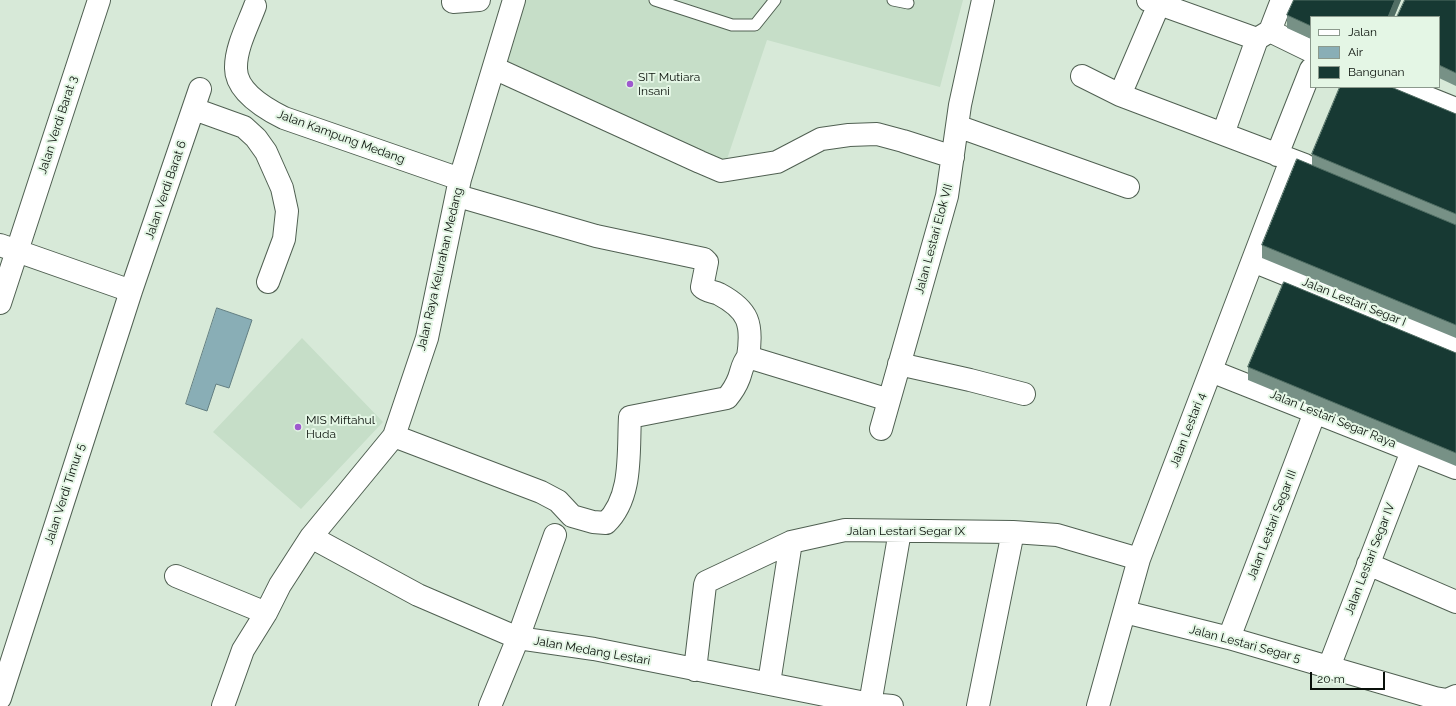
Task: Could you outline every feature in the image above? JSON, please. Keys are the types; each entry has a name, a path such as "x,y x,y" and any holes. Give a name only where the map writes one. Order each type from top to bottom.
{"street":[{"name":"Jalan Verdi Barat 3","path":"0,303 9,248 99,0"},
{"path":"453,2 479,0"},
{"name":"Jalan Raya Kelurahan Medang","path":"223,706 243,650 266,613 280,586 311,537 394,436 427,338 459,187 514,0"},
{"name":"Jalan Lestari Elok VII","path":"881,429 947,196 960,105 983,0"},
{"path":"1223,134 1263,35 1282,0"},
{"path":"1120,95 1153,2 1310,51"},
{"name":"Jalan Kampung Medang","path":"255,6 242,39 235,69 239,81 248,95 267,110 459,187 596,236 705,260 706,265 702,286 705,290 717,293 739,306 748,323 751,338 748,357"},
{"path":"494,68 721,171 777,162 821,139 849,135 877,134 953,157"},
{"name":"Jalan Lestari 4","path":"1098,706 1139,559 1253,261 1310,72"},
{"path":"1082,76 1120,95 1320,172"},
{"path":"1404,88 1456,109"},
{"name":"Jalan Verdi Barat 6","path":"131,291 200,89"},
{"path":"194,109 244,127 256,138 266,152 282,188 287,211 284,239 268,282"},
{"path":"957,126 1128,187"},
{"path":"9,248 131,291"},
{"name":"Jalan Lestari Segar I","path":"1253,261 1456,343"},
{"name":"Jalan Verdi Timur 5","path":"0,698 131,291"},
{"path":"394,436 541,492 558,501 572,516 593,522 606,523 612,517 621,502 628,474 630,417 727,398 732,392 739,378 743,362 748,357 889,400"},
{"path":"899,364 1024,394"},
{"name":"Jalan Lestari Segar Raya","path":"1211,370 1456,468"},
{"name":"Jalan Lestari Segar III","path":"1229,638 1315,412"},
{"name":"Jalan Lestari Segar IV","path":"1329,667 1412,451"},
{"name":"Jalan Lestari Segar IX","path":"695,670 706,582 791,542 845,530 1014,532 1057,535 1139,559"},
{"path":"870,704 900,531"},
{"path":"978,706 1014,532"},
{"path":"490,706 518,638 555,535"},
{"name":"Jalan Medang Lestari","path":"311,537 418,594 518,638 594,649 870,704 892,706"},
{"path":"769,684 791,542"},
{"path":"1368,564 1456,602"},
{"path":"176,576 266,613"},
{"name":"Jalan Lestari Segar 5","path":"1125,612 1229,638 1435,698 1447,700 1456,696"}],"lane":[{"path":"655,0 732,25 755,25 775,0"},
{"path":"893,0 908,4"}],"shaded area":[{"name":"SIT Mutiara Insani","path":"524,0 963,0 940,87 767,40 724,168 499,80"},
{"name":"MIS Miftahul Huda","path":"302,338 383,422 301,509 213,432"}],"water":[{"path":"217,308 252,320 229,388 216,384 207,411 186,404"}],"building":[{"path":"1294,0 1395,0 1388,16 1310,16 1310,26 1287,15"},
{"path":"1405,0 1456,0 1456,73 1440,65 1440,16 1397,16"},
{"path":"1340,88 1393,88 1456,114 1456,214 1312,154"},
{"path":"1297,159 1456,225 1456,325 1262,245"},
{"path":"1284,282 1456,353 1456,453 1248,367"}],"place":[{"name":"SIT Mutiara Insani","path":"630,84"},
{"name":"MIS Miftahul Huda","path":"298,427"}]}
